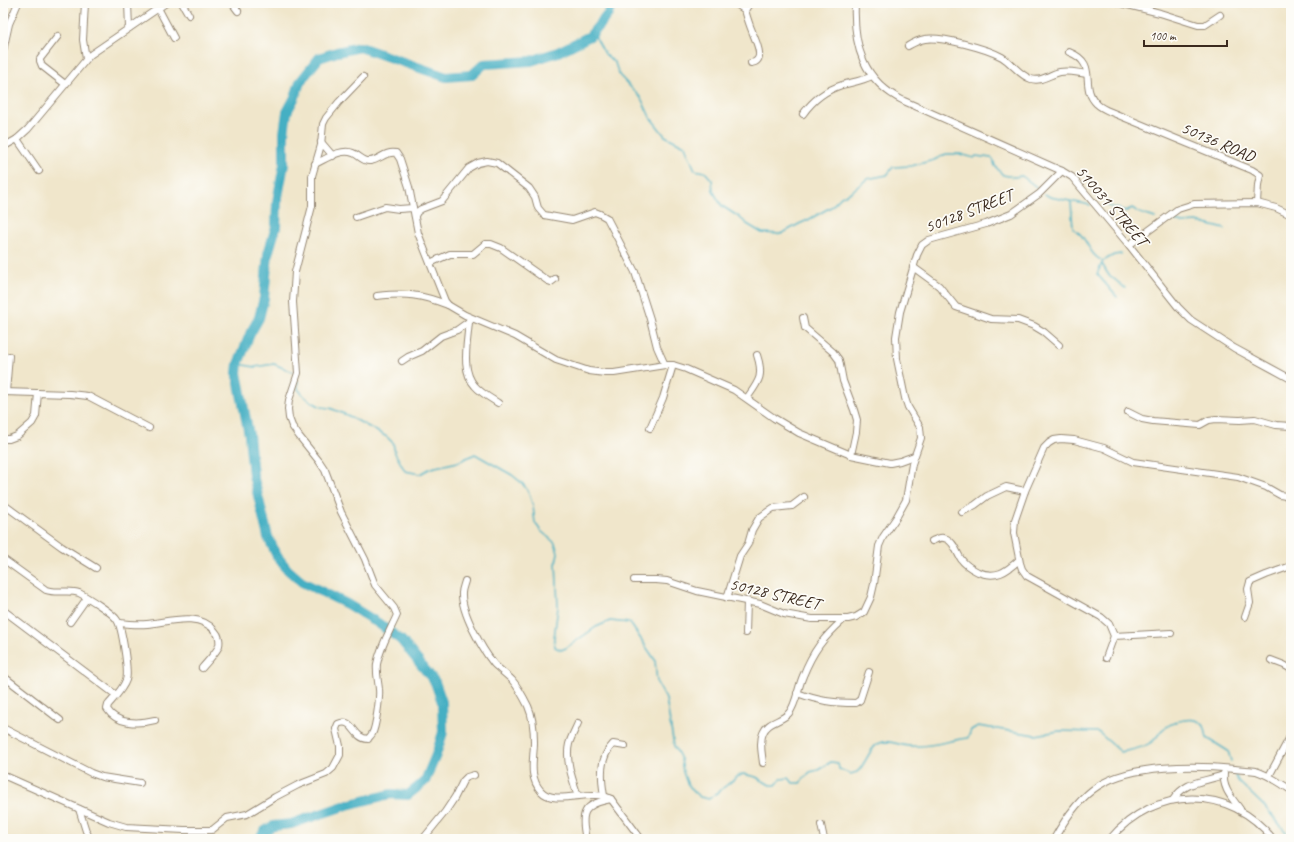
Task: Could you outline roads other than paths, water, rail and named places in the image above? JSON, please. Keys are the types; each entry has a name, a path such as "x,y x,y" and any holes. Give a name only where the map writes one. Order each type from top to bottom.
{"street":[{"path":"3,51 10,24 18,3"},
{"path":"85,3 83,40 86,59"},
{"path":"128,3 129,28"},
{"path":"3,147 28,129 86,59 166,3"},
{"path":"182,3 189,14"},
{"path":"232,3 238,11"},
{"path":"735,3 745,10 759,51 758,59 751,63"},
{"path":"745,10 750,3"},
{"name":"510031 STREET","path":"855,3 855,29 864,63 872,76 884,89 894,96 1062,170 1072,177 1130,245 1178,307 1191,320 1235,348 1291,379"},
{"path":"1120,3 1160,13 1201,26 1220,15"},
{"path":"158,8 174,38"},
{"path":"58,36 40,58 40,62 42,66 65,84"},
{"path":"908,46 919,40 930,38 967,45 1000,56 1032,80 1041,79 1062,72 1087,74 1086,65 1081,58 1069,52"},
{"name":"50136 ROAD","path":"1087,74 1090,91 1097,104 1111,112 1252,170 1260,175 1257,203"},
{"path":"803,114 812,102 825,93 842,85 864,80 872,76"},
{"path":"3,775 109,822 126,827 212,830 227,818 247,814 298,785 326,774 333,768 340,755 340,746 336,729 338,724 341,722 347,723 358,736 363,738 368,739 372,734 375,727 376,714 380,701 377,665 389,631 397,615 394,608 375,585 365,560 341,512 325,470 292,426 288,409 289,400 298,373 293,284 312,206 312,176 322,142 322,130 326,118 363,77"},
{"path":"16,139 39,172"},
{"path":"322,142 333,156"},
{"path":"315,164 342,152 351,152 364,160 369,161 385,154 396,153 400,159 409,187 418,233 448,305"},
{"path":"415,216 417,212 422,209 442,201 472,166 488,161 497,163 529,188 535,197 538,208 546,216 572,220 592,213 604,215 635,272 657,347 665,365"},
{"name":"50128 STREET","path":"634,580 667,581 697,591 760,604 784,614 812,619 843,620 861,615 867,607 874,584 880,546 883,537 906,500 914,456 920,445 922,432 908,408 900,378 896,348 897,326 900,312 919,250 929,240 986,224 1011,214 1039,194 1062,170"},
{"path":"1130,245 1184,206 1205,203 1257,203 1276,208 1291,215"},
{"path":"356,217 385,207 399,209 414,208"},
{"path":"430,263 450,254 473,254 485,244 492,244 501,248 548,281 551,282 555,279"},
{"path":"913,266 939,286 956,306 990,320 1018,320 1034,326 1044,332 1059,345"},
{"path":"376,296 396,294 425,296 448,305 471,320 515,336 556,360 589,371 614,373 665,365 686,368 724,385 747,398 774,418 799,433 851,455 890,462 900,461 914,456"},
{"path":"803,318 805,328 833,352 839,360 843,381 857,420 851,455"},
{"path":"402,362 408,357 422,351 441,336 457,330 471,320"},
{"path":"471,320 467,357 468,375 476,387 498,403"},
{"path":"747,398 759,381 761,375 760,363 757,355"},
{"path":"9,356 5,392 88,396 149,428"},
{"path":"650,428 663,398 673,365"},
{"path":"3,439 14,438 32,423 36,416 38,393"},
{"path":"1128,412 1142,419 1153,421 1200,425 1209,420 1216,419 1255,419 1276,425 1291,426"},
{"path":"1106,658 1114,636 1108,624 1101,617 1027,576 1022,569 1019,560 1014,525 1017,512 1044,448 1049,443 1061,439 1097,445 1133,462 1145,465 1238,477 1266,487 1280,495 1291,497"},
{"path":"962,512 987,496 1006,487 1025,491"},
{"path":"727,598 740,556 748,544 752,530 759,518 773,508 792,506 804,497"},
{"path":"3,504 62,547 96,568"},
{"path":"932,541 941,538 948,539 953,544 959,557 964,563 989,576 1000,574 1013,566 1019,560"},
{"path":"3,559 46,590 54,592 77,593 111,614 119,624 128,674 126,682 107,707 110,713 121,720 139,723 155,720"},
{"path":"1245,617 1250,607 1248,589 1250,582 1291,566"},
{"path":"465,581 461,591 466,615 494,663 512,680 528,706 533,719 534,742 532,769 540,791 551,798 604,796 611,799 640,839"},
{"path":"70,622 87,598"},
{"path":"746,601 746,633"},
{"path":"3,610 116,695"},
{"path":"119,624 147,624 182,619 192,619 208,624 217,632 219,643 218,648 202,668"},
{"path":"764,763 761,743 763,733 769,725 789,713 793,707 803,677 816,650 827,635 843,620"},
{"path":"1114,636 1171,633"},
{"path":"1271,660 1284,665 1291,670"},
{"path":"797,693 834,703 856,703 860,700 869,672"},
{"path":"3,676 60,720"},
{"path":"578,723 569,744 568,752 571,776 578,796"},
{"path":"3,728 90,773 102,777 140,783"},
{"path":"1269,776 1291,735"},
{"path":"604,796 601,778 602,766 608,749 613,744 625,746"},
{"path":"1224,768 1223,779 1225,788 1242,812"},
{"path":"1054,839 1070,814 1083,798 1099,785 1110,779 1138,772 1158,769 1224,768 1256,772 1269,776 1291,790"},
{"path":"423,839 455,797 463,781 474,775"},
{"path":"1172,800 1182,788 1189,784 1223,775"},
{"path":"585,838 583,820 584,812 596,802 611,799"},
{"path":"1110,839 1124,825 1153,807 1172,800 1209,799 1226,803 1242,812 1262,827 1273,839"},
{"path":"79,809 90,839"},
{"path":"821,825 824,839"}],"waterway":[{"path":"259,839 265,831 273,826 291,824 347,805 391,794 408,795 425,781 436,755 443,732 442,702 435,682 401,640 378,623 347,604 302,582 288,570 277,556 268,537 253,475 249,435 237,373 238,364 250,334 259,318 264,298 268,254 276,227 277,202 284,164 284,133 287,112 295,97 300,82 319,58 360,47 446,77 472,75 484,64 531,61 558,52 590,36 608,14 612,3"},
{"path":"595,29 596,38 605,54 615,63 619,75 641,98 650,117 665,136 685,146 695,170 705,172 712,180 713,191 722,206 762,233 781,234 831,207 841,197 851,192 867,179 887,175 893,167 911,166 934,160 946,154 960,154 974,158 976,156 991,158 993,159 995,166 1003,175 1014,177 1022,176 1039,189"},
{"path":"1045,194 1050,197 1090,205"},
{"path":"1071,202 1073,228 1083,237 1095,256 1103,261 1114,255 1121,254"},
{"path":"1108,206 1126,211 1132,208 1140,213 1155,218"},
{"path":"1174,220 1182,223 1197,222 1225,229"},
{"path":"1103,261 1097,274 1117,297"},
{"path":"1102,264 1108,274 1125,288"},
{"path":"238,364 255,367 274,364 295,373"},
{"path":"298,381 298,389 305,397 314,403 321,407 330,408 349,416 387,437 393,443 395,453 405,471 420,474 431,468 458,462 475,454 512,475 522,483 528,491 533,506 535,523 541,531 555,543 558,553 556,562 558,607 554,638 555,647 561,650 566,648 596,627 610,621 630,623 655,660 657,683 666,699 674,746 681,759 683,772 687,783 700,797 709,799 743,774 756,777 770,785 776,785 781,779 789,778 793,783 800,783 810,772 818,770 831,762 838,763 839,769 851,774 860,769 873,748 880,743 892,742 906,746 932,745 968,738 971,730 978,726 1036,735 1059,731 1098,732 1121,752 1143,747 1154,740 1162,730 1171,724 1190,719 1200,722 1204,726 1207,738 1228,751 1231,761"},
{"path":"1235,774 1238,781 1265,807 1291,838"}]}
